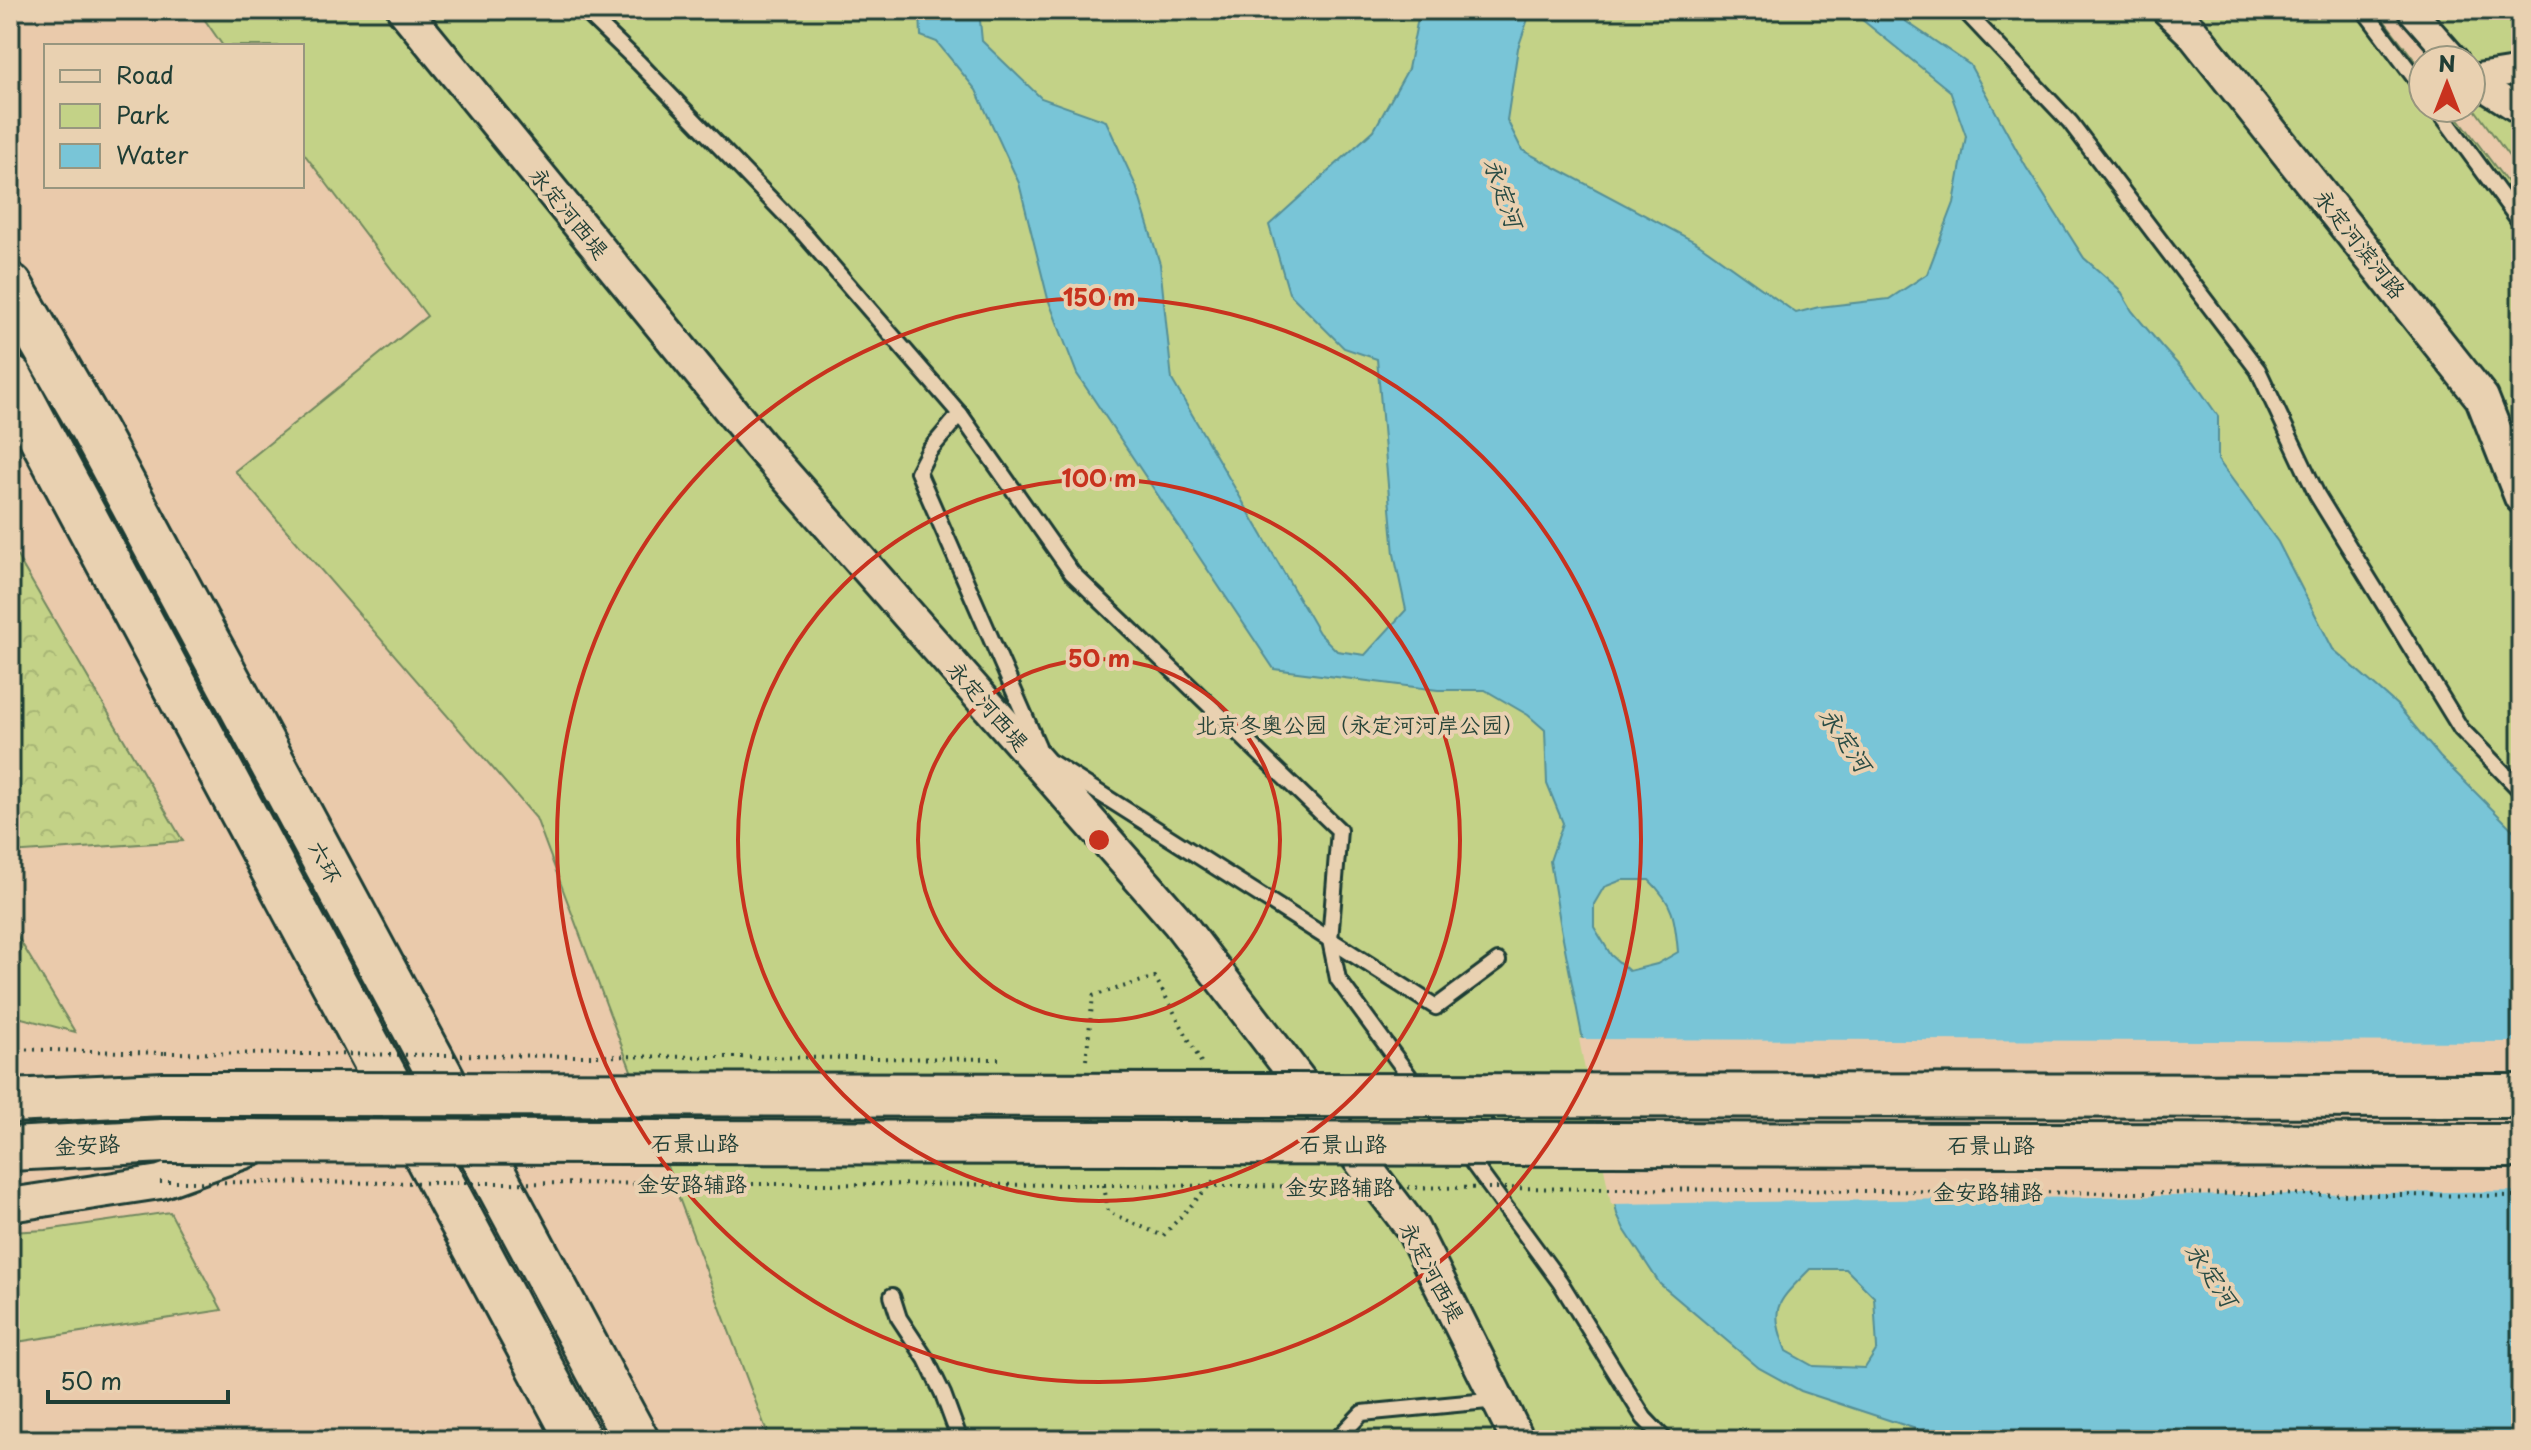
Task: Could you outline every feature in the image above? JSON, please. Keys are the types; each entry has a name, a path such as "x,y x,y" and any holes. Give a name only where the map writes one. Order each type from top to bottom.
{"highway":[{"name":"六环","path":"10,286 109,459 636,1440"},
{"path":"10,378 579,1440"}],"main road":[{"path":"10,1101 164,1094 2521,1096"},
{"name":"石景山路","path":"164,1141 2521,1146"},
{"name":"金安路","path":"10,1149 164,1141"}],"street":[{"name":"永定河西堤","path":"404,10 759,445 1040,759 1179,923 1412,1228 1518,1440"},
{"name":"永定河滨河路","path":"2169,10 2192,32 2482,398 2521,497"},
{"path":"2411,10 2441,44"},
{"path":"2487,75 2521,70"},
{"path":"2487,89 2521,111"},
{"path":"10,1205 160,1182 272,1142"}],"lane":[{"path":"584,10 804,234 960,414 1072,573 1339,830 1330,940 1338,979 1560,1282 1644,1418 1665,1440"},
{"path":"1964,10 2070,122 2258,370 2317,495 2461,729 2521,791"},
{"path":"2364,10 2407,68"},
{"path":"2449,124 2521,223"},
{"path":"960,414 929,451 918,472 1040,759 1436,1007 1498,961"},
{"path":"892,1296 899,1318 926,1359 943,1394 960,1440"},
{"path":"1336,1440 1362,1413 1498,1400"}],"path":[{"path":"1086,1060 1093,996 1155,977 1203,1064"},
{"path":"10,1049 165,1053"},
{"name":"金安路辅路","path":"160,1182 1089,1185 2521,1196"}],"green space":[{"name":"北京冬奥公园（永定河河岸公园）","path":"198,10 2376,10 2407,50 2407,124 2463,124 2521,201 2521,1440 770,1440 536,818 235,471 427,316 304,154 304,44 222,44"},
{"path":"2402,10 2521,10 2521,173 2485,124 2487,44 2427,44"},
{"path":"10,544 183,841 10,853"},
{"path":"10,924 75,1032 10,1015"},
{"path":"170,1212 222,1310 10,1343 10,1232 46,1230"}],"water":[{"name":"永定河","path":"920,10 979,10 982,41 1041,98 1106,121 1136,186 1160,264 1172,380 1319,633 1337,651 1365,655 1406,610 1394,554 1377,359 1344,348 1289,293 1269,225 1374,130 1408,69 1418,18 1414,10 1531,10 1518,48 1507,120 1522,150 1699,244 1796,313 1819,307 1889,299 1927,274 1954,203 1966,136 1950,91 1850,10 1889,10 1970,65 2026,167 2084,258 2119,289 2132,311 2194,382 2218,416 2218,460 2278,542 2333,649 2397,705 2440,757 2515,832 2521,834 2521,1440 1941,1440 1801,1391 1759,1368 1660,1284 1617,1214 1550,861 1563,823 1547,784 1545,730 1528,715 1485,690 1438,690 1274,669 1077,374 1048,299 1019,183 976,90 937,42 921,36","holes":["1622,880 1649,880 1664,897 1674,921 1678,952 1657,964 1629,971 1611,955 1594,927 1594,904 1604,887","1810,1269 1846,1269 1874,1297 1877,1349 1865,1368 1813,1366 1786,1351 1778,1324 1779,1306"]}],"pier":[{"path":"1579,1039 2521,1042 2521,1191 1611,1204"}]}
